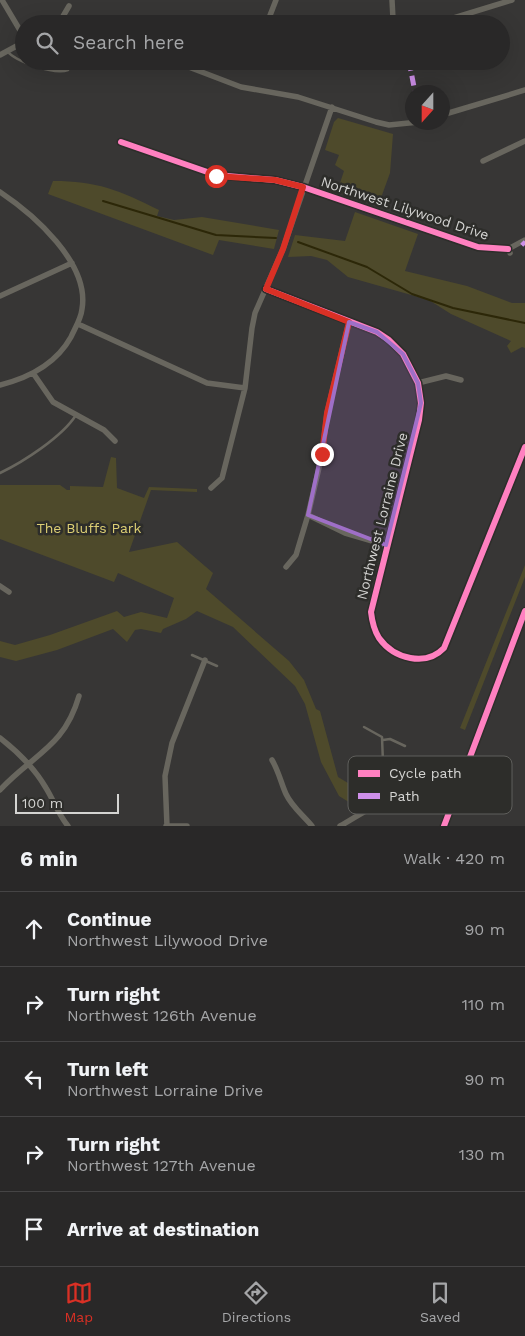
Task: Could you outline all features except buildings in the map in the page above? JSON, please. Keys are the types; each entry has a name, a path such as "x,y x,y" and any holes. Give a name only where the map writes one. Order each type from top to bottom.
{"main road":[{"path":"470,756 525,612"},
{"path":"444,826 448,814"}],"street":[{"path":"2,0 15,22"},
{"path":"270,15 276,0"},
{"path":"392,0 393,15"},
{"path":"463,15 512,0"},
{"path":"64,15 69,6"},
{"path":"0,55 15,47"},
{"path":"197,70 241,87 298,97 389,125 405,123"},
{"path":"450,113 525,90"},
{"path":"211,488 222,478 245,388 252,328 283,249 332,107"},
{"path":"482,161 525,141"},
{"name":"Northwest Lilywood Drive","path":"121,142 216,176 275,180 303,187 478,247 509,251 525,240"},
{"path":"0,192 42,226 72,264 82,292 82,308 78,324 59,354 33,373 0,385"},
{"path":"0,296 72,264"},
{"name":"Northwest Lorraine Drive","path":"266,289 377,332 389,340 403,354 418,383 421,403 419,420 370,612 374,629 386,646 395,652 419,660 433,657 444,648 525,447"},
{"path":"286,567 296,555 308,516 322,454 327,413 349,322"},
{"path":"78,324 207,383 245,388"},
{"path":"33,373 53,402 104,430 115,441"},
{"path":"418,383 446,376 461,380"},
{"path":"308,516 345,533 386,545"},
{"path":"0,586 9,592"},
{"path":"187,826 166,826 165,776 172,743 204,660"},
{"path":"0,790 62,734 71,720 79,696"},
{"path":"0,738 29,765 46,788 60,816 68,826"},
{"path":"272,760 280,773 285,792 292,804 312,826"},
{"path":"340,826 363,814"}],"lane":[{"path":"7,51 15,58"},
{"path":"49,70 57,73 68,70"},
{"path":"0,473 55,438 69,425 76,415"},
{"path":"192,655 216,666"},
{"path":"364,727 375,732 383,740 383,756"},
{"path":"383,740 390,739 405,746"}],"highlighted area":[{"path":"349,322 377,332 403,354 418,383 421,403 386,545 308,515"}],"green space":[{"path":"338,118 393,134 390,173 378,206 337,192 344,171 335,165 339,155 325,150 334,122"},
{"path":"53,181 69,181 108,188 159,210 157,216 174,220 202,217 279,230 274,249 219,240 213,255 48,194"},
{"path":"355,212 418,234 405,271 467,286 512,303 525,303 525,348 522,347 511,353 507,346 511,341 451,314 429,300 348,277 327,260 311,256 288,257 295,235 345,241"},
{"name":"The Bluffs Park","path":"111,457 116,458 117,488 144,498 149,487 197,489 197,492 151,490 129,552 177,542 213,573 206,589 289,661 304,680 316,709 320,711 338,777 348,783 348,802 339,796 321,762 305,704 295,686 233,627 197,611 186,619 163,629 161,633 141,629 135,630 127,642 113,629 57,650 16,661 0,657 0,641 15,645 50,635 117,611 124,617 141,612 167,618 174,598 118,573 114,582 0,539 0,485 60,485 67,490 70,490 70,486 103,487"},
{"path":"525,565 525,577 465,730 460,728"}],"waterway":[{"path":"103,201 216,235 276,238"},
{"path":"298,242 367,267 412,294 453,308 525,323"}],"marked path":[{"path":"411,70 414,85"},
{"path":"522,242 525,245"}],"cycle path":[{"path":"121,142 216,175 275,180 303,187 478,247 508,249"},
{"path":"266,289 377,332 389,340 403,354 418,383 421,403 419,420 371,612 377,635 393,651 410,658 419,659 437,654 444,648 525,447"},
{"path":"470,756 525,611"},
{"path":"444,826 449,814"}],"route":[{"path":"216,176 275,180 303,187 283,249 266,289 349,322 327,413 322,454"}]}
